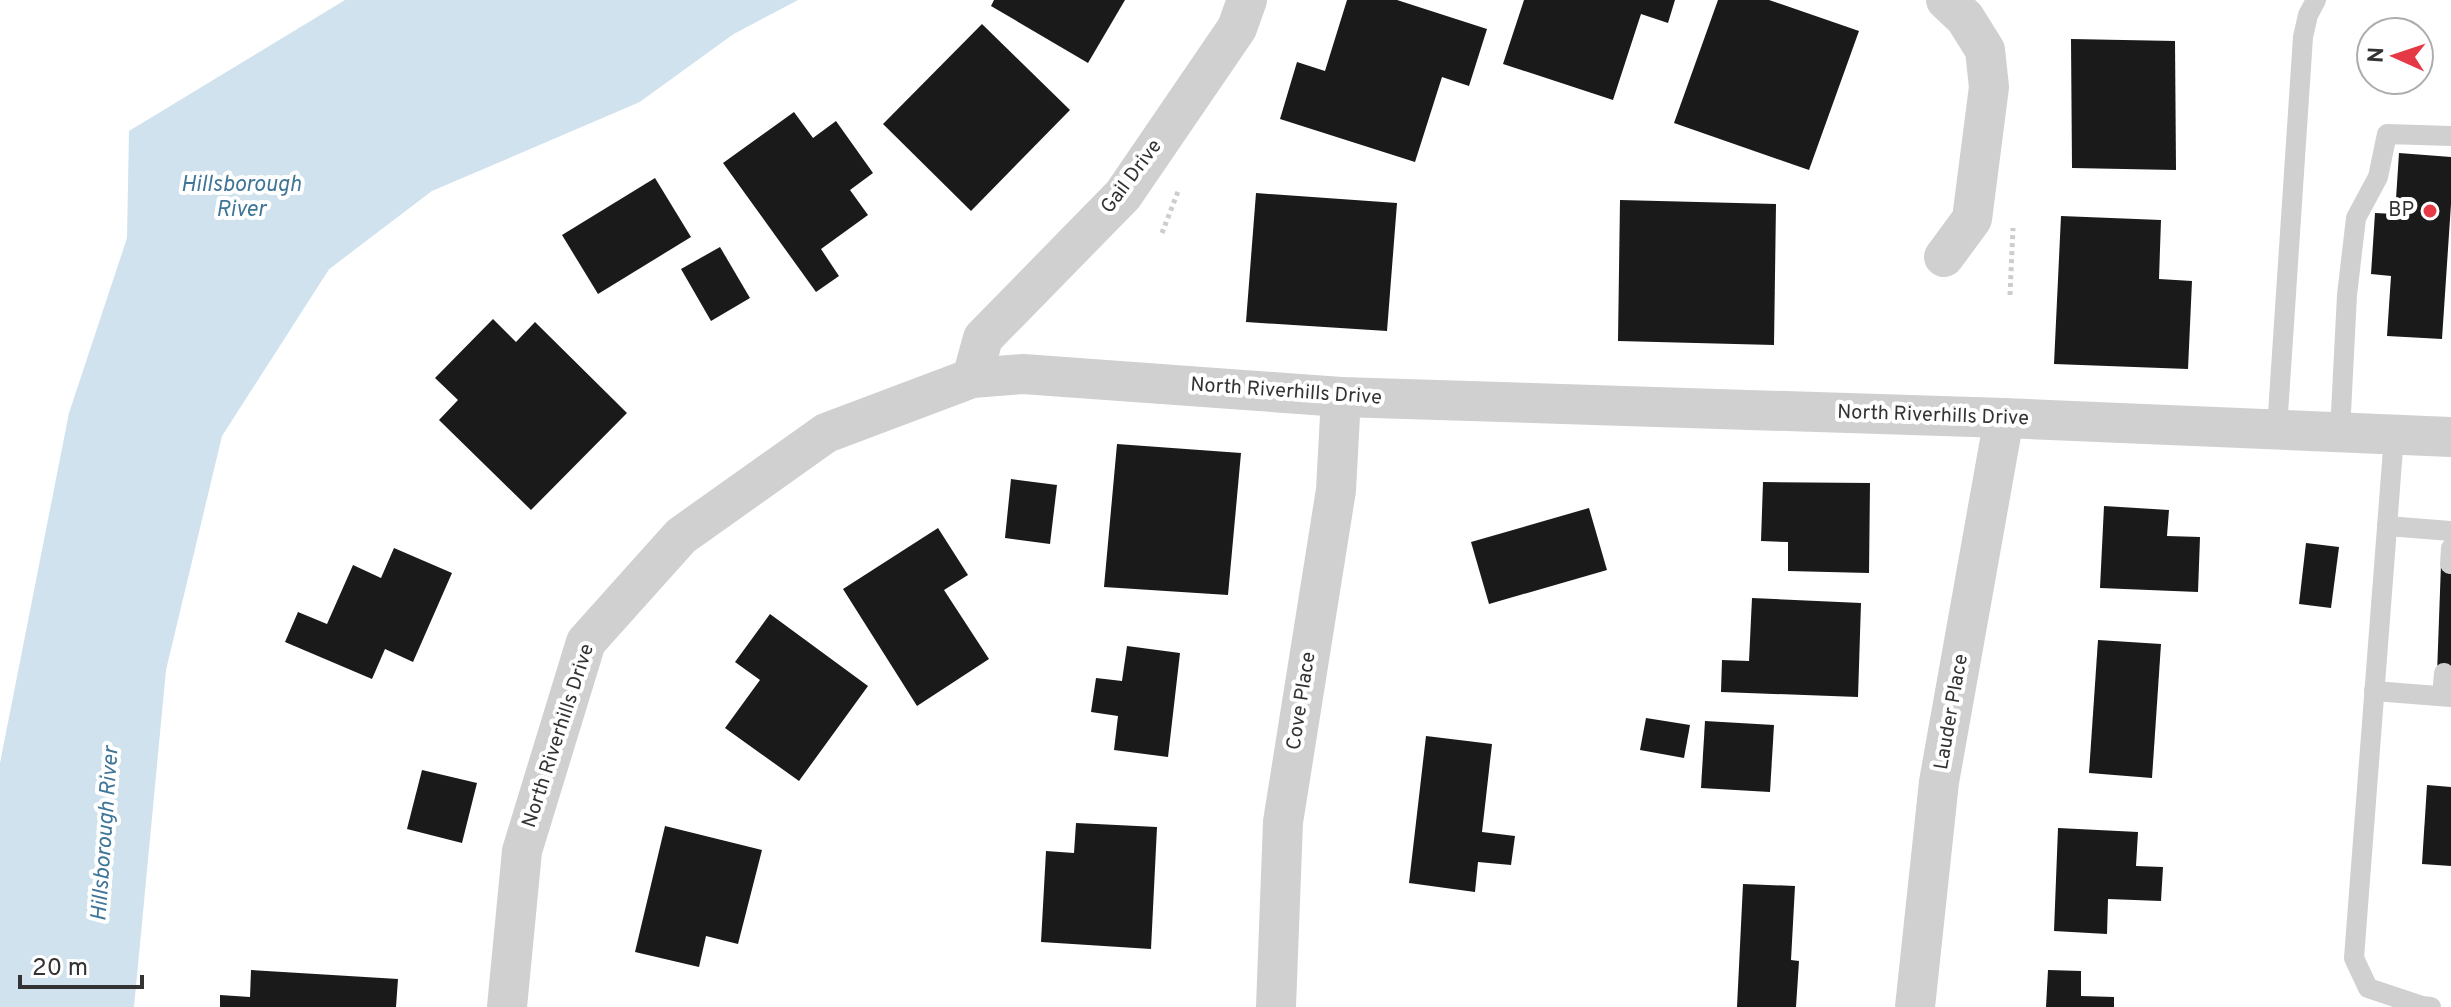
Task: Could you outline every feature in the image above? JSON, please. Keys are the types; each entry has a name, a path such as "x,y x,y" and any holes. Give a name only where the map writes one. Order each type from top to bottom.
{"street":[{"name":"Gail Drive","path":"972,378 983,338 1123,195 1237,28 1247,0"},
{"path":"1944,257 1972,219 1989,87 1985,50 1965,18 1946,0"},
{"name":"North Riverhills Drive","path":"507,1007 522,851 586,642 681,536 826,433 972,378 1023,374 1341,397 2004,418 2451,437"},
{"name":"Cove Place","path":"1276,1007 1283,822 1336,490 1341,397"},
{"name":"Lauder Place","path":"1915,1007 1939,782 2004,418"}],"lane":[{"path":"2277,429 2303,37 2308,15 2316,0"},
{"path":"2340,432 2347,295 2356,218 2378,177 2387,134 2451,136"},
{"path":"2394,436 2354,958 2368,988 2431,1007"},
{"path":"2387,526 2451,531"},
{"path":"2450,564 2451,548"},
{"path":"2374,691 2446,696 2444,673"}],"water":[{"name":"Hillsborough River","path":"345,0 798,0 582,114 421,126 222,436 166,670 134,1007 0,1007 0,763 69,413 127,238 129,131"}],"building":[{"path":"994,0 1125,0 1088,63 991,6"},
{"path":"1347,0 1397,0 1487,29 1469,86 1442,77 1415,162 1280,119 1297,62 1325,71"},
{"path":"1524,0 1675,0 1668,23 1641,14 1613,100 1503,64"},
{"path":"1718,0 1769,0 1859,31 1809,170 1674,123"},
{"path":"982,24 1070,110 971,211 883,124"},
{"path":"2071,39 2175,41 2176,170 2072,168"},
{"path":"794,112 813,138 836,121 873,173 850,190 868,215 821,249 839,276 816,292 723,163"},
{"path":"2399,153 2451,157 2442,339 2387,336 2391,276 2371,274 2375,213 2395,214"},
{"path":"655,178 691,237 598,294 562,235"},
{"path":"1256,193 1397,203 1387,331 1246,322"},
{"path":"1620,200 1776,204 1774,345 1618,341"},
{"path":"2061,216 2161,220 2159,279 2192,281 2188,369 2054,364"},
{"path":"720,247 750,298 711,321 681,269"},
{"path":"493,319 516,342 535,322 627,413 531,510 439,420 458,400 435,378"},
{"path":"1117,444 1241,453 1228,595 1104,587"},
{"path":"1011,479 1057,485 1050,544 1005,538"},
{"path":"1763,482 1870,483 1869,573 1788,571 1788,542 1761,541"},
{"path":"2104,506 2169,510 2167,536 2200,537 2198,592 2100,588"},
{"path":"1589,508 1607,570 1489,604 1471,542"},
{"path":"938,528 968,575 944,590 989,659 917,706 843,589"},
{"path":"2306,543 2339,547 2331,608 2299,604"},
{"path":"394,548 452,573 413,662 385,649 372,679 285,642 298,612 327,624 353,565 381,578"},
{"path":"2441,564 2451,564 2451,674 2437,674"},
{"path":"1752,598 1861,603 1858,697 1721,692 1722,660 1749,661"},
{"path":"770,614 868,686 799,781 725,728 760,680 735,662"},
{"path":"2098,640 2161,644 2152,778 2089,773"},
{"path":"1127,646 1180,653 1168,757 1114,750 1118,716 1091,712 1096,678 1122,681"},
{"path":"1646,718 1690,725 1684,758 1640,750"},
{"path":"1705,721 1774,725 1770,792 1701,788"},
{"path":"1426,736 1492,744 1482,832 1515,836 1511,865 1478,862 1475,892 1409,883"},
{"path":"422,770 477,783 462,843 407,829"},
{"path":"2427,785 2451,787 2451,866 2422,864"},
{"path":"1076,823 1157,827 1151,949 1041,942 1046,851 1074,853"},
{"path":"665,826 762,850 738,944 706,936 699,967 635,952"},
{"path":"2058,828 2138,832 2136,866 2163,867 2161,901 2108,899 2107,934 2054,931"},
{"path":"1743,884 1795,886 1791,960 1799,961 1796,1007 1737,1007"},
{"path":"251,970 398,979 396,1007 220,1007 220,995 250,997"},
{"path":"2048,970 2081,971 2081,996 2114,997 2114,1007 2046,1007"}],"waterway":[{"name":"Hillsborough River","path":"308,240 413,160 621,71 719,0"}],"place":[{"name":"BP","path":"2430,211"}]}
